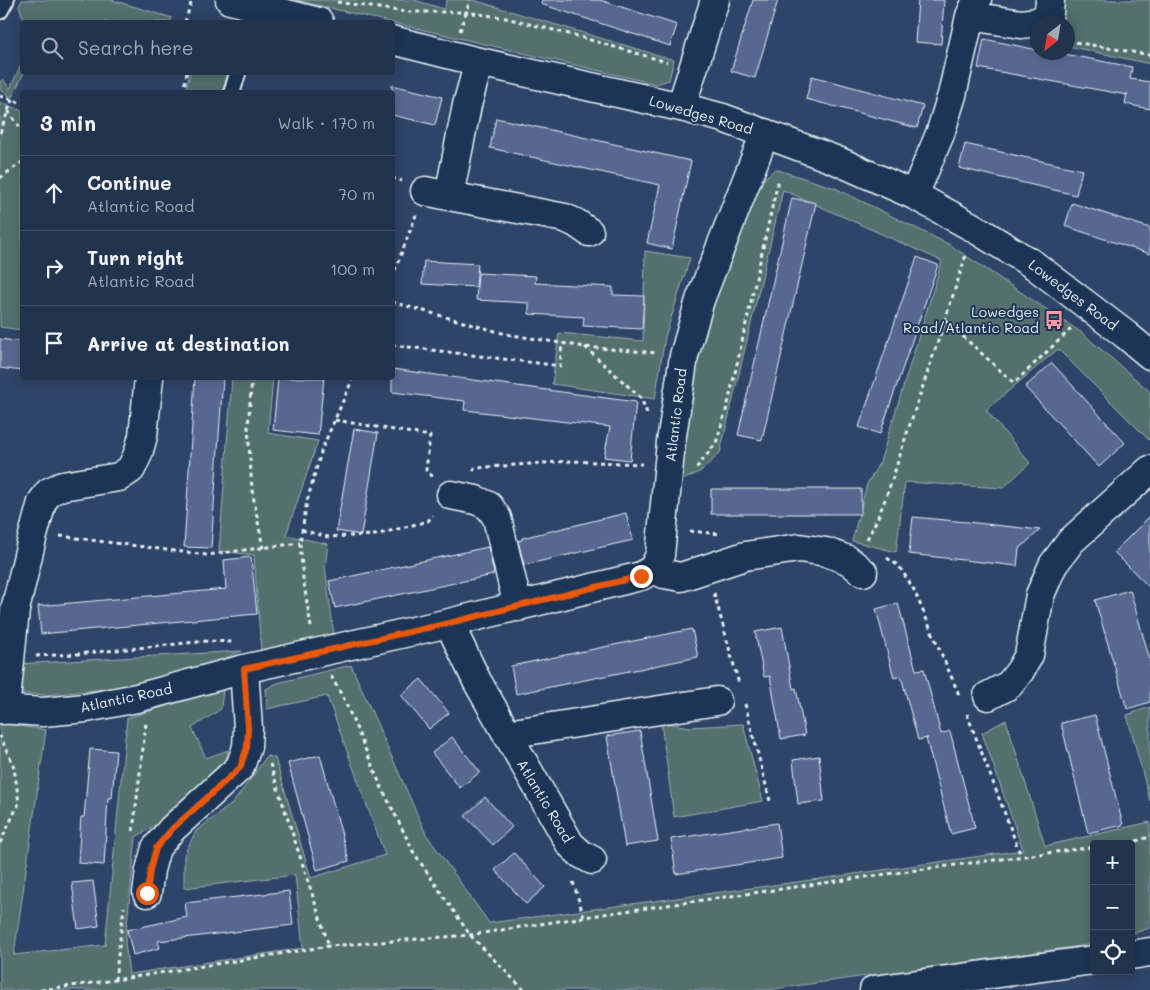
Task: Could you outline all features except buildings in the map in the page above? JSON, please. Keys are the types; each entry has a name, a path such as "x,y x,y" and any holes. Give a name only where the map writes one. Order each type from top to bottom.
{"street":[{"path":"230,0 256,10 326,12"},
{"path":"681,107 715,0"},
{"path":"914,195 940,134 974,8 1021,24 1039,22 1049,13 1050,0"},
{"name":"Lowedges Road","path":"395,41 723,118 838,161 914,195 974,228 1034,265 1150,355"},
{"path":"479,62 467,105 437,193 565,218 589,232"},
{"name":"Atlantic Road","path":"2,719 42,712 86,708 137,698 244,669 518,607 641,576 653,569 660,555 671,442 684,356 700,300 776,137"},
{"path":"2,719 15,610 42,502 49,492 62,486 119,477 130,469 138,454 142,436 149,380"},
{"path":"976,702 1008,685 1020,671 1029,656 1040,595 1053,565 1071,541 1150,470"},
{"path":"451,495 476,500 489,506 498,518 518,607"},
{"path":"653,569 664,574 681,577 746,556 799,548 826,552 859,562"},
{"name":"Atlantic Road","path":"449,623 477,681 570,844 581,854 592,860"},
{"path":"147,893 150,870 156,848 172,829 240,768 247,747 248,728 244,669"},
{"path":"507,734 716,701"},
{"path":"1135,954 1150,952"},
{"path":"874,990 1090,961"}],"lane":[{"path":"0,10 6,0"},
{"path":"233,90 237,75"}],"path":[{"path":"186,20 192,0"},
{"path":"326,12 466,12 506,18 573,34 694,70"},
{"path":"1075,42 1150,55"},
{"path":"183,90 186,75"},
{"path":"0,96 20,102"},
{"path":"0,133 12,100"},
{"path":"8,111 20,127"},
{"path":"302,530 328,537 375,536 428,521 475,468 571,461 669,472 698,466 716,444 728,404 776,137"},
{"path":"0,178 20,163"},
{"path":"395,272 437,193"},
{"path":"859,562 893,475 974,228"},
{"path":"395,303 506,334 585,347 684,356"},
{"path":"945,320 1014,383 1092,309"},
{"path":"395,345 560,366 562,343"},
{"path":"585,347 641,398 648,415"},
{"path":"252,380 248,427 252,490 263,548"},
{"path":"352,380 322,449 307,501 302,530 300,543 303,578 311,627 319,653 344,699 380,784 414,852 470,935 524,990"},
{"path":"335,420 430,436 426,470 451,495"},
{"path":"34,533 206,555 300,543"},
{"path":"859,562 881,554 899,566 914,590 960,699"},
{"path":"10,658 77,654 207,641 234,642"},
{"path":"976,702 1021,856"},
{"path":"0,844 18,804 14,767 2,719"},
{"path":"248,728 263,745 271,765 329,946"},
{"path":"1135,841 1150,837"},
{"path":"41,990 329,946 470,935 613,912 1090,847"}],"green space":[{"path":"22,0 112,0 172,18 171,20 25,20 19,6"},
{"path":"295,0 414,0 444,9 447,0 473,0 674,60 669,80 656,84 395,23 395,20 381,20"},
{"path":"1064,0 1150,0 1150,64 1075,48 1075,15 1062,15"},
{"path":"20,66 20,75 23,75 12,97 0,90 0,82 3,79 10,89"},
{"path":"189,75 227,75 223,90 186,90"},
{"path":"0,102 20,110 20,330 0,327"},
{"path":"775,169 835,188 950,245 1082,333 1150,393 1149,440 1058,349 986,410 1030,463 1003,488 905,482 896,552 852,541 867,484 880,462 942,261 783,190 720,453 701,471 677,483 697,361 723,265 761,181"},
{"path":"645,251 690,258 665,337 655,399 552,384 559,333 643,341"},
{"path":"232,380 273,380 268,433 318,441 286,535 328,544 325,567 334,635 261,651 254,555 219,551"},
{"path":"242,651 193,672 116,688 47,695 0,692 0,665"},
{"path":"351,665 426,834 489,923 1023,850 982,733 1006,720 1045,846 1150,822 1150,928 1135,933 1135,840 1090,840 1090,945 767,990 0,990 0,723 46,730 14,955 105,945 127,718 223,689 221,709 192,728 206,758 228,750 225,766 170,816 136,837 125,942 129,974 303,948 295,875 184,888 184,855 196,831 233,803 267,756 275,758 311,878 385,855 327,696 267,709 266,689 277,683"},
{"path":"1150,707 1150,801 1127,715"},
{"path":"661,722 690,727 743,724 763,801 674,817"}],"place":[{"name":"Lowedges Road/Atlantic Road","path":"1054,320"}],"route":[{"path":"147,893 150,870 156,848 172,829 240,768 247,747 248,728 244,669 518,607 641,576"}]}
